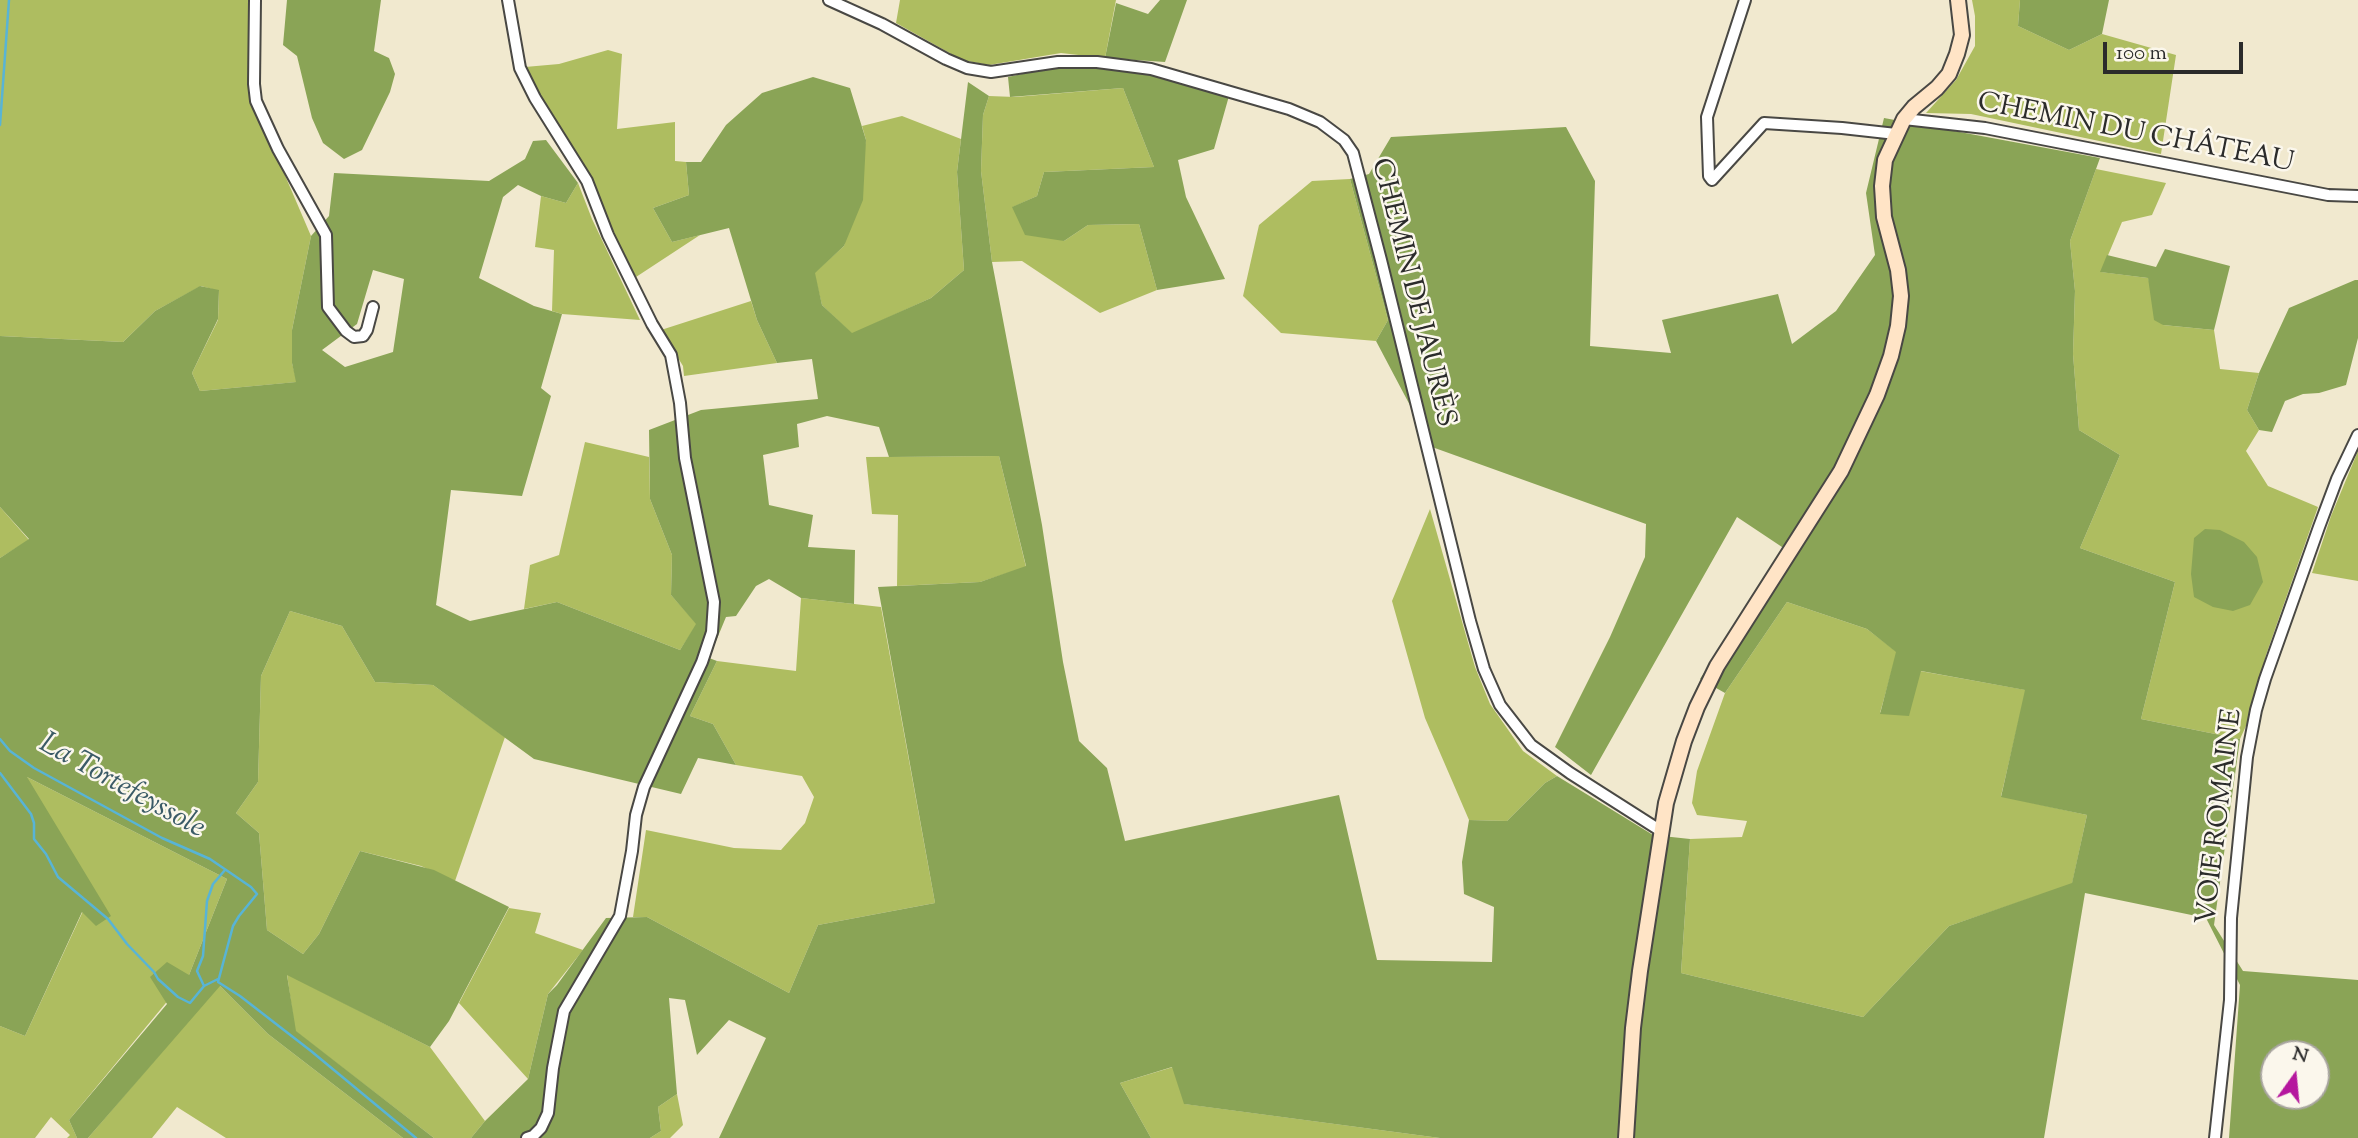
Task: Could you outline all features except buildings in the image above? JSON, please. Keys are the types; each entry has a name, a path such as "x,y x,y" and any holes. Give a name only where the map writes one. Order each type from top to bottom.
{"street":[{"path":"254,0 256,101 278,149 326,235 328,307 346,331 354,337 363,336 367,330 373,307"},
{"path":"508,0 520,68 535,98 587,181 608,235 652,324 671,355 680,403 685,458 713,602 712,632 702,662 644,787 636,814 620,916 564,1011 552,1068 548,1113 541,1128 527,1138"},
{"name":"CHEMIN DE JAURÈS","path":"829,0 967,68 991,72 1058,62 1097,62 1151,69 1289,108 1320,122 1343,140 1353,153 1378,247 1483,669 1500,705 1531,745 1661,831"},
{"path":"1745,0 1707,117 1709,176 1712,180 1764,124 1896,134"},
{"path":"1626,1138 1633,1028 1661,831 1684,741 1707,684 1722,657 1840,471 1877,395 1891,356 1901,296 1898,270 1884,217 1882,186 1885,160 1904,119 1913,107 1937,88 1949,74 1962,35 1958,0"},
{"name":"CHEMIN DU CHÂTEAU","path":"1904,119 1985,128 2328,195 2358,196"},
{"name":"VOIE ROMAINE","path":"2215,1138 2230,1000 2231,918 2247,757 2256,710 2314,539 2358,435"}],"green space":[{"path":"0,0 254,0 248,89 311,236 292,330 292,363 297,382 200,391 192,373 218,320 219,291 201,286 155,311 123,342 0,336"},
{"path":"287,0 381,0 374,51 389,58 395,74 390,92 362,150 344,159 323,143 312,118 297,56 283,45"},
{"path":"900,0 1116,0 1105,58 1061,53 989,65 962,60 896,23"},
{"path":"1160,0 1187,0 1165,62 1105,58 1116,3 1148,14"},
{"path":"1972,0 2020,0 2018,26 2069,50 2102,34 2176,55 2161,154 1971,114 1926,113 1956,80 1975,46"},
{"path":"2020,0 2109,0 2102,34 2069,50 2018,26"},
{"path":"608,50 622,54 617,129 675,122 675,161 686,162 689,195 653,208 672,242 700,235 636,277 616,240 592,179 536,94 525,67 559,64"},
{"path":"1059,66 1109,67 1148,72 1229,96 1214,149 1178,160 1186,197 1225,279 1157,290 1139,224 1088,225 1064,241 1025,235 1012,207 1037,196 1044,172 1154,167 1123,88 1010,97 1008,77"},
{"path":"813,77 850,88 866,140 863,200 844,246 815,273 822,305 852,333 931,298 964,270 957,172 968,82 989,96 983,115 981,171 992,262 1042,525 1063,662 1079,741 1107,768 1125,841 1339,795 1377,960 1492,962 1494,907 1464,894 1462,862 1469,820 1507,821 1545,783 1557,776 1653,835 1690,839 1681,973 1863,1017 1949,926 2072,883 2087,815 2001,797 2025,690 1921,671 1909,716 1880,714 1896,652 1867,629 1787,602 1725,693 1700,679 1785,549 1737,517 1591,775 1555,747 1610,637 1645,557 1646,524 1432,447 1376,341 1388,320 1350,179 1369,174 1391,137 1566,127 1595,181 1590,346 1671,353 1662,320 1778,294 1792,344 1836,311 1875,255 1866,193 1884,118 2100,158 2070,241 2075,291 2073,354 2079,430 2120,455 2080,548 2175,582 2141,719 2240,739 2214,925 2243,971 2358,980 2358,1138 2229,1138 2240,985 2206,918 2085,893 2044,1138 1440,1138 1184,1104 1172,1067 1120,1083 1151,1138 719,1138 766,1038 729,1020 697,1055 685,1000 669,998 677,1094 658,1107 661,1131 650,1138 471,1138 528,1079 548,994 606,918 647,917 789,993 818,925 935,903 878,587 980,582 1026,566 999,456 889,457 879,427 827,416 797,424 799,447 763,455 769,505 813,515 808,547 855,550 854,604 801,598 769,579 756,586 736,616 726,617 709,658 717,661 690,716 713,724 736,765 698,758 681,794 534,759 433,685 375,682 342,626 290,611 261,676 258,782 236,813 259,833 267,930 303,954 319,934 360,851 434,870 509,907 449,1021 430,1047 287,975 296,1031 434,1138 403,1138 268,1034 220,986 88,1138 77,1138 69,1120 167,1004 150,977 167,962 189,975 227,879 27,777 111,916 96,926 82,912 25,1036 0,1026 0,558 29,539 0,507 0,336 123,342 155,311 200,286 219,290 218,319 192,373 200,391 296,382 292,363 292,330 311,236 329,216 334,173 489,181 525,159 533,141 546,140 578,183 566,203 541,196 518,185 503,197 479,278 534,306 562,314 541,388 551,396 522,496 451,490 436,605 470,621 557,602 680,650 696,624 671,595 672,555 650,499 649,430 701,410 818,399 812,359 777,363 757,320 729,228 672,242 653,208 689,195 686,162 701,162 726,125 762,93","holes":["373,270 404,279 393,352 345,367 322,350 357,324"]},
{"path":"1123,88 1154,167 1044,172 1037,196 1013,207 1064,241 1088,225 1139,224 1157,290 1100,313 1022,261 992,262 981,171 983,115 989,96 1015,97"},
{"path":"902,116 961,139 957,172 964,270 931,298 852,334 822,305 814,273 844,246 866,140 862,126"},
{"path":"2096,169 2166,183 2152,215 2122,222 2101,272 2148,278 2163,325 2214,330 2220,369 2259,373 2247,410 2259,430 2246,451 2268,486 2318,507 2266,655 2250,717 2240,739 2141,719 2175,582 2080,548 2120,455 2079,430 2073,354 2075,291 2070,241"},
{"path":"1350,179 1388,320 1376,341 1281,333 1243,296 1259,225 1312,181"},
{"path":"578,183 640,320 552,311 554,250 535,247 541,196 566,203"},
{"path":"2165,249 2230,266 2214,330 2163,325 2154,320 2148,278 2100,272 2107,255 2156,267"},
{"path":"2358,280 2358,338 2346,385 2319,393 2303,394 2285,401 2272,432 2259,430 2247,410 2259,373 2289,308"},
{"path":"751,301 777,363 684,376 683,366 661,330"},
{"path":"585,442 649,457 650,499 672,555 671,595 697,624 680,650 557,602 524,609 530,565 559,555"},
{"path":"2358,451 2358,581 2312,573 2331,516"},
{"path":"999,456 1026,567 980,582 897,586 898,515 872,514 866,457"},
{"path":"0,507 29,540 0,558"},
{"path":"1430,509 1475,667 1490,704 1523,751 1557,776 1545,783 1507,821 1469,820 1425,718 1392,601"},
{"path":"2205,529 2220,530 2244,542 2257,557 2263,582 2250,605 2233,611 2213,607 2194,597 2191,574 2194,538"},
{"path":"801,598 881,607 935,903 818,925 789,993 647,917 633,917 646,830 734,848 781,850 805,823 814,797 802,776 736,765 713,724 690,716 717,661 796,671"},
{"path":"1787,602 1867,629 1897,652 1880,713 1920,671 2026,690 2001,796 2087,815 2072,884 1949,926 1863,1017 1681,973 1690,839 1742,837 1747,821 1697,815 1692,803 1697,771 1725,693"},
{"path":"290,611 342,626 375,682 433,685 505,737 455,881 421,866 360,851 319,934 303,954 267,930 259,833 236,813 258,782 261,676"},
{"path":"25,776 227,879 189,975 69,1120 77,1138 67,1138 70,1135 51,1117 35,1138 0,1138 0,1026 25,1036 83,911"},
{"path":"509,908 541,913 535,933 583,950 548,994 528,1079 459,1003"},
{"path":"287,974 430,1047 485,1121 471,1138 434,1138 295,1031"},
{"path":"219,985 268,1034 403,1138 226,1138 177,1107 152,1138 88,1138"},
{"path":"1173,1067 1185,1104 1440,1138 1151,1138 1120,1083"},
{"path":"677,1094 683,1125 670,1138 650,1138 661,1131 658,1107"}],"waterway":[{"name":"La Tortefeyssole","path":"0,125 9,0"},
{"name":"La Tortefeyssole","path":"0,739 10,751 34,768 162,838 210,859 251,887 257,894 233,926 218,982 311,1051 416,1138"},
{"name":"La Tortefeyssole","path":"0,773 31,814 34,839 46,854 58,877 108,919 158,979 178,997 190,1003 204,986 218,979"},
{"name":"La Tortefeyssole","path":"204,986 197,971 203,956 207,901 213,884 225,870"}]}
